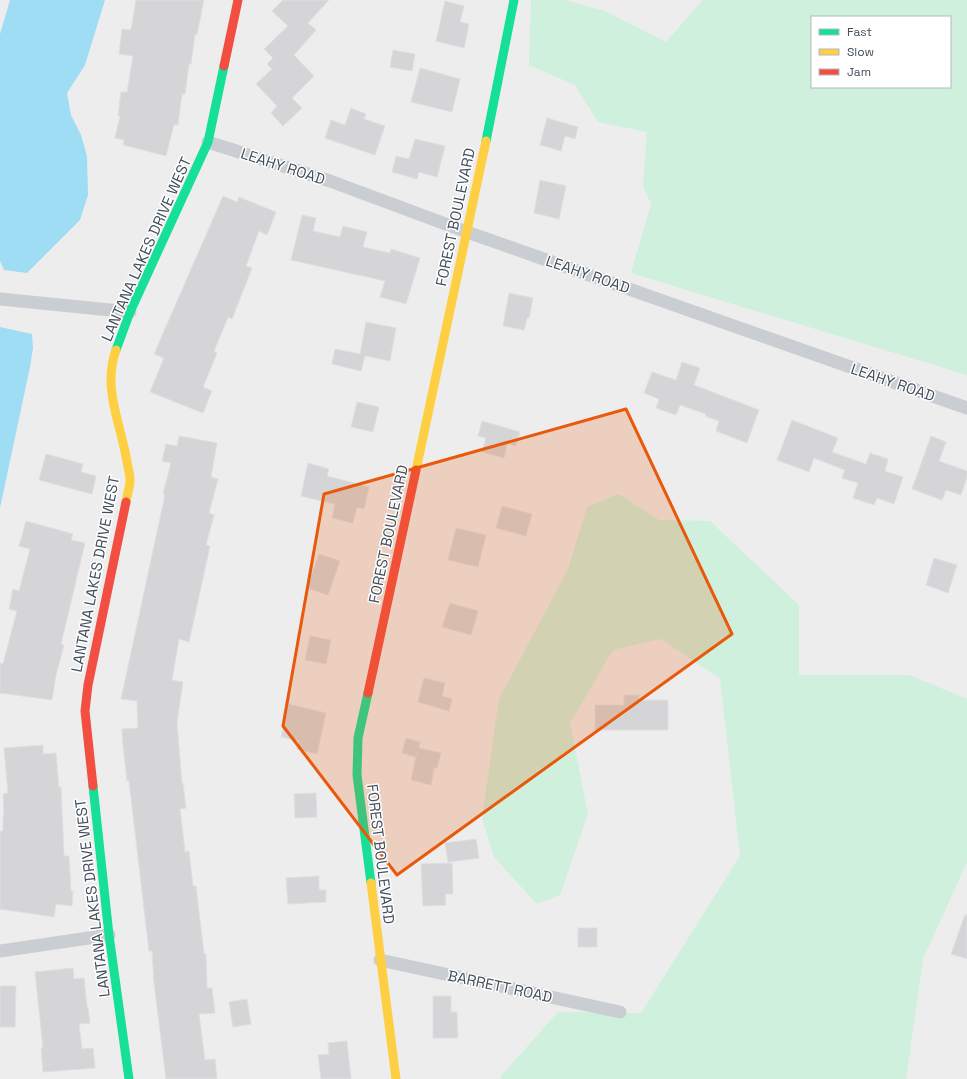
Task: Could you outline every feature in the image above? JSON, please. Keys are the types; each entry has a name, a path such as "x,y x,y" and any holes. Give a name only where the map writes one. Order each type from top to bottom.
{"street":[{"name":"LANTANA LAKES DRIVE WEST","path":"129,1079 109,936 84,710 89,677 130,480 125,448 114,409 110,377 112,361 130,312 208,142 238,0"},
{"name":"FOREST BOULEVARD","path":"396,1079 357,775 358,738 467,232 514,0"},
{"name":"LEAHY ROAD","path":"208,142 330,181 467,232 967,408"},
{"path":"0,299 130,312"},
{"path":"0,951 109,936"},
{"name":"BARRETT ROAD","path":"380,960 620,1012"}],"highlighted area":[{"path":"626,409 732,634 397,875 283,726 324,494"}],"green space":[{"path":"531,0 565,0 605,11 666,42 703,0 967,0 967,375 631,273 651,204 643,186 647,132 598,122 575,85 529,65"},
{"path":"619,494 659,520 710,521 799,605 799,675 909,675 967,699 967,862 923,959 906,1079 501,1079 501,1076 558,1012 641,1013 740,856 720,679 661,639 613,650 570,723 588,814 560,895 537,904 494,857 482,818 499,699 568,569 587,507"}],"water":[{"path":"10,0 105,0 85,65 67,93 71,115 81,135 87,156 88,195 80,220 27,273 4,270 0,261 0,34"},
{"path":"0,327 32,334 33,348 0,508"}],"building":[{"path":"136,0 204,0 197,35 195,34 185,94 182,94 178,125 174,124 166,156 123,145 124,140 115,138 120,116 118,116 121,92 127,92 133,56 119,54 122,29 131,30"},
{"path":"283,0 329,0 308,23 316,30 294,55 314,76 292,98 302,108 283,126 271,113 277,106 256,84 272,69 267,64 273,58 264,49 288,26 272,11"},
{"path":"445,1 464,6 460,22 469,24 464,48 436,41"},
{"path":"393,50 415,54 412,71 390,67"},
{"path":"420,68 460,79 452,112 411,102"},
{"path":"351,108 366,114 364,119 385,126 375,155 325,138 331,120 345,125"},
{"path":"547,118 578,127 575,139 565,136 561,151 540,145"},
{"path":"415,139 445,146 437,177 419,172 417,179 392,172 396,156 409,159"},
{"path":"540,180 566,186 559,219 534,213"},
{"path":"223,196 237,202 239,197 276,212 267,235 259,231 246,266 252,268 232,319 228,317 214,351 217,353 203,387 212,391 203,413 150,392 164,358 154,354"},
{"path":"302,215 316,218 313,231 340,237 343,226 367,232 363,247 390,253 391,249 420,258 406,304 380,297 385,281 291,260"},
{"path":"509,293 533,298 529,318 527,318 524,330 503,326"},
{"path":"366,322 396,328 390,361 365,356 361,371 332,364 335,349 360,354"},
{"path":"682,362 700,368 694,385 759,410 747,443 716,431 719,421 705,416 706,414 680,405 676,415 656,408 659,399 644,393 652,372 676,380"},
{"path":"357,402 379,407 373,432 351,427"},
{"path":"792,420 838,438 832,452 866,464 870,453 888,459 885,471 903,477 894,504 877,498 874,505 853,498 858,483 842,478 845,470 814,458 809,472 777,460"},
{"path":"482,421 520,432 516,446 507,443 504,458 482,452 486,438 478,436"},
{"path":"179,436 217,443 211,477 218,479 209,513 214,515 206,545 210,546 189,642 179,639 172,680 183,682 177,722 182,783 186,808 180,809 185,852 189,851 193,886 196,886 204,954 206,954 207,988 212,988 215,1013 199,1014 205,1060 215,1059 217,1079 166,1079 154,983 152,951 149,951 129,781 127,781 123,746 122,729 138,728 137,701 121,699 165,495 163,494 171,463 162,461 166,444 177,446"},
{"path":"931,436 946,442 939,461 967,471 967,477 961,495 946,490 942,500 912,489"},
{"path":"46,454 83,464 81,472 96,476 92,494 39,480"},
{"path":"308,463 329,469 327,476 369,487 364,509 357,507 353,523 332,518 335,504 301,496"},
{"path":"502,506 532,514 526,536 496,528"},
{"path":"26,521 73,534 71,540 85,543 61,644 64,645 56,675 52,700 0,693 0,663 3,664 17,611 9,609 13,589 19,591 30,549 19,546"},
{"path":"456,528 486,535 478,567 448,560"},
{"path":"319,554 340,561 328,595 307,588"},
{"path":"934,558 957,565 948,593 926,585"},
{"path":"450,603 478,611 471,635 442,627"},
{"path":"310,636 331,640 326,664 305,660"},
{"path":"424,678 445,683 442,696 452,699 449,711 418,702"},
{"path":"624,695 639,695 639,700 668,700 668,730 595,730 595,705 624,705"},
{"path":"288,704 326,713 317,754 297,749 299,741 281,737"},
{"path":"406,738 420,742 419,748 441,753 437,768 434,768 431,785 411,780 416,757 402,753"},
{"path":"43,745 43,754 56,753 59,788 61,787 64,856 69,856 71,891 73,891 72,906 56,904 54,917 0,909 0,831 3,831 3,794 8,793 4,748"},
{"path":"316,793 317,817 295,818 294,794"},
{"path":"476,839 479,858 448,862 445,843"},
{"path":"452,863 453,894 445,894 446,905 423,906 421,864"},
{"path":"319,876 319,890 326,890 326,902 288,904 286,878"},
{"path":"965,915 967,915 967,959 951,954"},
{"path":"578,928 597,928 597,947 578,947"},
{"path":"73,968 74,979 84,978 90,1023 79,1024 82,1049 93,1048 95,1068 43,1072 41,1048 43,1048 35,972"},
{"path":"0,986 16,986 15,1027 0,1027"},
{"path":"433,996 451,996 451,1012 457,1012 458,1038 433,1038"},
{"path":"247,999 251,1024 233,1027 229,1002"},
{"path":"347,1041 351,1079 321,1079 318,1055 329,1054 328,1043"}],"traffic: fast":[{"path":"486,141 514,0"},
{"path":"116,350 130,312 208,142 224,66"},
{"path":"368,693 358,738 357,775 371,883"},
{"path":"93,786 109,935 129,1079"}],"traffic: slow":[{"path":"416,470 486,141"},
{"path":"116,350 112,364 111,378 114,406 130,476 130,485 126,502"},
{"path":"371,883 396,1079"}],"traffic: jam":[{"path":"224,66 238,0"},
{"path":"368,693 416,470"},
{"path":"93,786 85,711 88,685 126,502"}]}
